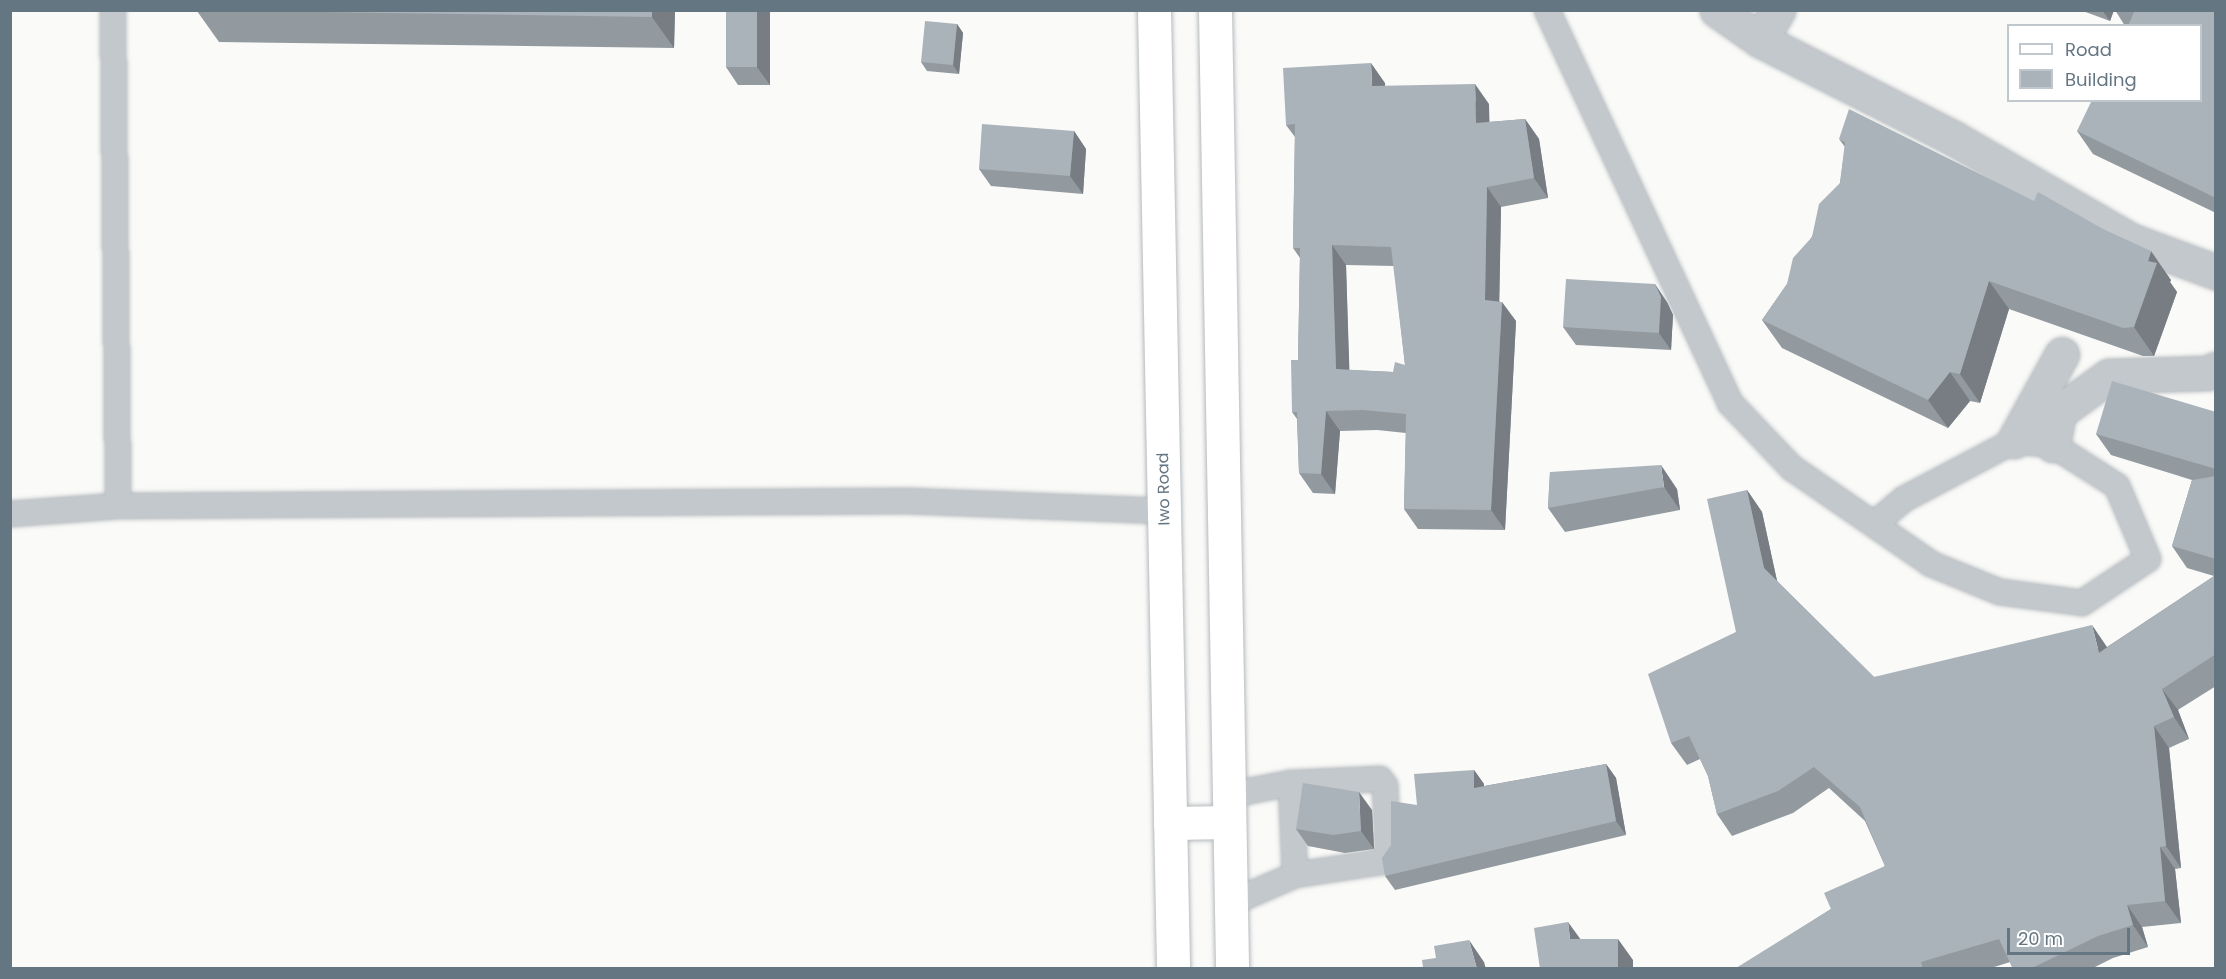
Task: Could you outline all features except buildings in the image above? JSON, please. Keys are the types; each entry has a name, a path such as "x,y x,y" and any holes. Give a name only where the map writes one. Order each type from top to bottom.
{"main road":[{"name":"Iwo Road","path":"1154,10 1173,969"},
{"path":"1215,10 1232,969"},
{"path":"1170,823 1229,808"}],"street":[{"path":"1717,10 1760,40 1954,139 2132,242 2216,273"},
{"path":"1760,40 1778,10"},
{"path":"2014,441 2062,354"},
{"path":"2053,446 2059,412 2109,376 2197,374 2216,369"}],"lane":[{"path":"113,10 118,506"},
{"path":"1547,10 1730,403 1792,468 1931,564 2000,592 2082,603 2148,559 2117,486 2053,446 2014,441 1904,499 1874,524"},
{"path":"10,514 118,506 907,501 1165,511"},
{"path":"1229,808 1291,783 1380,779 1385,786 1388,848 1387,857 1381,862 1295,875 1231,903"},
{"path":"1291,783 1295,875"}]}
